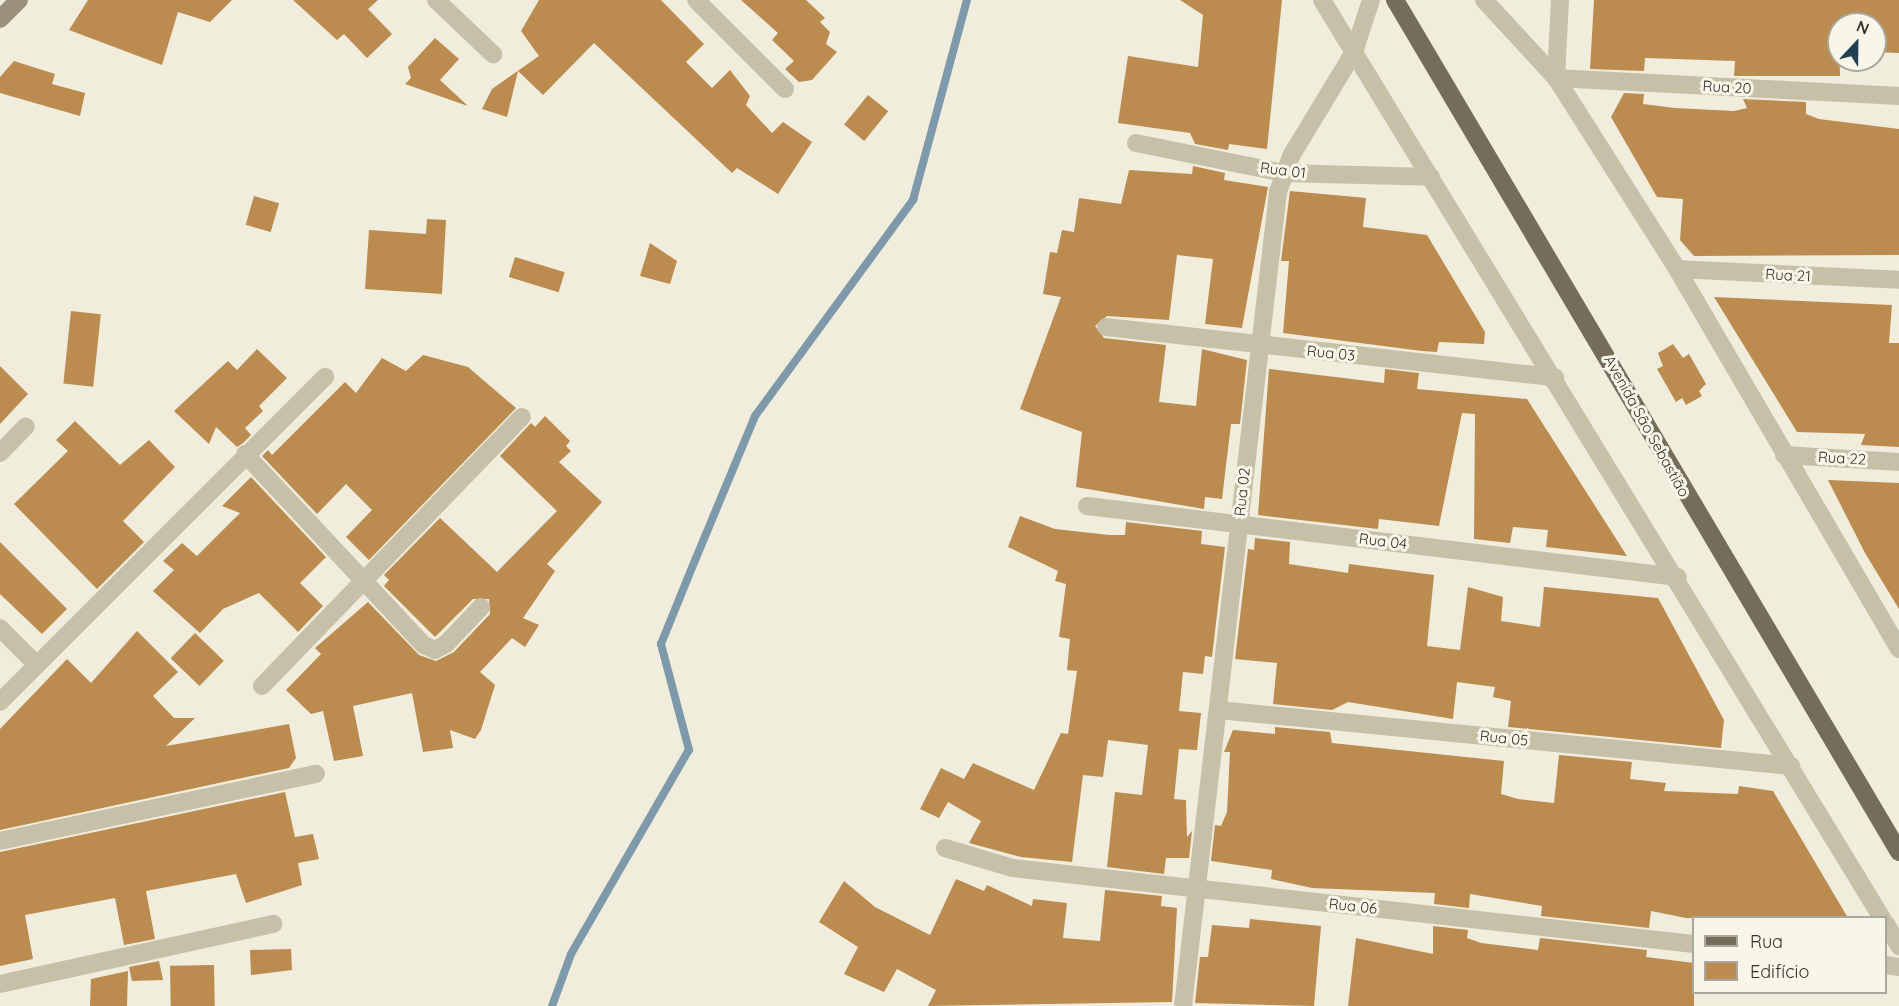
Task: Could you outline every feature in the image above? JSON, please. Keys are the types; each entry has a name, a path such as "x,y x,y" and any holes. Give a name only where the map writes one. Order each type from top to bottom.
{"main road":[{"name":"Avenida São Sebastião","path":"1395,0 1899,852"}],"street":[{"path":"0,19 19,0"},
{"path":"436,0 493,54"},
{"path":"696,0 785,89"},
{"path":"1322,0 1678,577 1881,916"},
{"name":"Rua 02","path":"1183,1006 1259,345 1283,173 1354,52 1371,0"},
{"path":"1484,0 1556,78 1677,269 1898,644"},
{"path":"1556,78 1560,0"},
{"name":"Rua 20","path":"1556,78 1899,96"},
{"name":"Rua 01","path":"1136,143 1283,173 1431,177"},
{"name":"Rua 21","path":"1677,269 1899,280"},
{"name":"Rua 03","path":"1106,327 1555,377"},
{"path":"0,702 245,454 325,377"},
{"path":"262,686 369,581 522,417"},
{"path":"0,453 26,426"},
{"path":"245,454 369,581 424,645 435,650 481,607"},
{"name":"Rua 22","path":"1785,455 1899,462"},
{"name":"Rua 04","path":"1087,506 1678,577"},
{"path":"0,628 36,664"},
{"name":"Rua 05","path":"1218,710 1791,766"},
{"path":"0,841 316,774"},
{"name":"Rua 06","path":"945,848 1012,868 1692,944"},
{"path":"0,984 274,924"},
{"path":"1887,926 1899,946"}],"building":[{"path":"88,0 232,0 210,22 178,12 162,65 69,30"},
{"path":"293,0 378,0 368,9 392,34 367,58 344,34 337,40"},
{"path":"539,0 661,0 704,44 686,62 712,88 730,70 750,96 746,105 772,133 783,122 812,142 778,194 737,168 732,173 594,43 543,95 518,71 507,117 482,109 492,89 539,56 521,31"},
{"path":"741,0 806,0 825,18 820,22 830,32 826,44 837,52 812,80 799,82 785,69 794,61 772,40 778,33"},
{"path":"1180,0 1282,0 1267,149 1229,144 1228,150 1195,144 1190,133 1118,123 1128,56 1198,67 1203,15"},
{"path":"1594,0 1899,0 1899,53 1887,52 1887,12 1827,12 1827,72 1840,72 1840,76 1734,76 1735,61 1645,58 1644,71 1590,69"},
{"path":"435,38 459,59 440,80 468,106 405,84 411,78 408,67"},
{"path":"14,61 55,74 52,84 85,93 80,116 0,93 0,77"},
{"path":"1624,93 1644,94 1643,104 1734,111 1747,108 1743,99 1806,102 1806,114 1819,119 1899,129 1899,255 1694,256 1680,240 1683,199 1657,197 1611,117"},
{"path":"868,95 888,111 864,141 844,125"},
{"path":"1193,166 1225,173 1224,180 1268,187 1242,328 1205,324 1213,259 1177,255 1169,320 1107,316 1095,326 1104,338 1166,345 1159,402 1196,406 1202,349 1247,360 1240,424 1231,424 1222,499 1205,497 1204,509 1076,487 1082,432 1020,409 1061,297 1043,294 1050,252 1057,253 1062,230 1074,232 1079,198 1121,204 1129,170 1192,174"},
{"path":"1290,191 1366,198 1363,227 1427,235 1485,332 1484,344 1439,342 1437,352 1283,333 1289,261 1281,261"},
{"path":"254,196 279,203 271,232 246,225"},
{"path":"427,219 446,220 442,294 365,289 369,230 426,234"},
{"path":"650,243 677,261 670,284 640,276"},
{"path":"515,257 565,272 559,292 509,277"},
{"path":"1714,297 1892,305 1889,343 1899,343 1899,447 1861,445 1865,434 1797,432"},
{"path":"71,311 101,314 93,387 63,384"},
{"path":"1673,344 1683,358 1689,354 1706,384 1699,391 1702,396 1686,405 1682,398 1676,402 1657,369 1663,366 1658,353"},
{"path":"257,349 287,378 259,406 263,411 245,428 251,435 243,443 237,447 216,427 209,444 174,411 228,361 237,370"},
{"path":"423,355 468,367 516,408 369,560 346,537 372,510 346,484 317,514 262,456 268,450 272,455 345,382 356,393 382,358 406,371"},
{"path":"0,366 28,394 0,424"},
{"path":"1269,369 1384,383 1385,369 1419,373 1417,389 1527,399 1627,556 1546,547 1548,530 1513,527 1510,543 1474,539 1475,414 1462,413 1439,526 1379,519 1378,529 1258,515"},
{"path":"545,416 570,441 566,446 571,451 559,462 602,502 547,564 555,571 523,618 539,625 525,647 512,638 480,672 495,685 481,730 475,739 450,730 453,748 423,752 412,693 353,706 363,756 334,761 323,711 311,714 286,690 321,654 315,648 368,602 419,655 436,661 454,652 490,614 489,599 473,599 435,637 384,586 389,580 384,575 440,518 497,572 557,511 500,456 531,423 535,427"},
{"path":"75,421 120,465 149,440 175,467 123,521 144,542 97,589 14,504 68,451 56,440"},
{"path":"251,477 326,557 300,583 323,606 298,632 259,593 223,609 200,633 153,591 174,570 163,561 182,543 197,556 240,513 222,506"},
{"path":"1828,480 1899,483 1899,609 1865,553"},
{"path":"1020,516 1055,529 1109,535 1125,535 1126,522 1202,531 1201,544 1225,547 1212,657 1205,656 1203,674 1183,672 1179,711 1201,713 1197,750 1179,749 1174,799 1186,800 1187,837 1192,831 1189,858 1166,858 1164,874 1107,867 1115,792 1142,795 1148,745 1108,740 1103,777 1083,775 1072,862 1021,857 969,843 981,821 948,802 939,818 920,809 941,768 964,779 973,763 1034,790 1061,733 1068,734 1077,671 1067,670 1070,639 1059,637 1066,584 1055,581 1058,571 1008,547"},
{"path":"1255,538 1290,542 1289,564 1348,573 1349,564 1434,575 1427,646 1460,650 1468,587 1503,597 1501,621 1540,627 1544,587 1658,598 1724,720 1721,748 1508,727 1511,701 1493,697 1495,687 1457,682 1453,719 1348,702 1332,710 1273,704 1277,663 1235,659 1248,549 1254,550"},
{"path":"0,542 67,609 42,634 0,594"},
{"path":"137,631 178,672 153,696 174,718 195,718 166,746 289,724 296,758 289,768 0,830 0,729 67,659 91,683"},
{"path":"195,633 224,661 199,686 171,658"},
{"path":"1275,727 1330,732 1332,743 1504,761 1501,794 1518,799 1554,803 1559,755 1632,762 1630,779 1666,783 1664,791 1738,794 1739,786 1773,791 1847,916 1692,916 1692,918 1686,918 1651,911 1649,928 1541,916 1542,906 1470,894 1469,908 1434,904 1435,893 1312,888 1271,879 1272,870 1211,861 1215,825 1221,826 1227,812 1230,752 1224,752 1233,730 1275,734"},
{"path":"285,792 295,837 313,834 319,859 298,863 302,885 246,903 236,874 146,891 155,939 124,945 115,898 25,915 33,959 0,966 0,852"},
{"path":"956,879 984,891 987,885 1032,906 1033,899 1067,903 1063,938 1100,941 1105,890 1162,896 1161,906 1177,908 1172,1002 928,1006 936,990 897,969 884,992 844,974 858,947 819,922 844,881 875,907 930,935"},
{"path":"1250,919 1321,926 1314,1006 1195,1003 1200,957 1208,957 1212,925 1249,928"},
{"path":"1433,926 1468,930 1467,938 1481,943 1538,950 1540,938 1647,950 1646,957 1692,963 1694,1006 1348,1006 1356,938 1433,954"},
{"path":"291,949 292,970 251,975 250,950"},
{"path":"159,961 163,980 132,981 129,967"},
{"path":"214,965 215,1006 171,1006 170,966"},
{"path":"128,971 127,1006 90,1006 91,979"}],"waterway":[{"path":"552,1006 571,954 689,750 661,644 696,558 755,416 913,200 967,0"}]}
